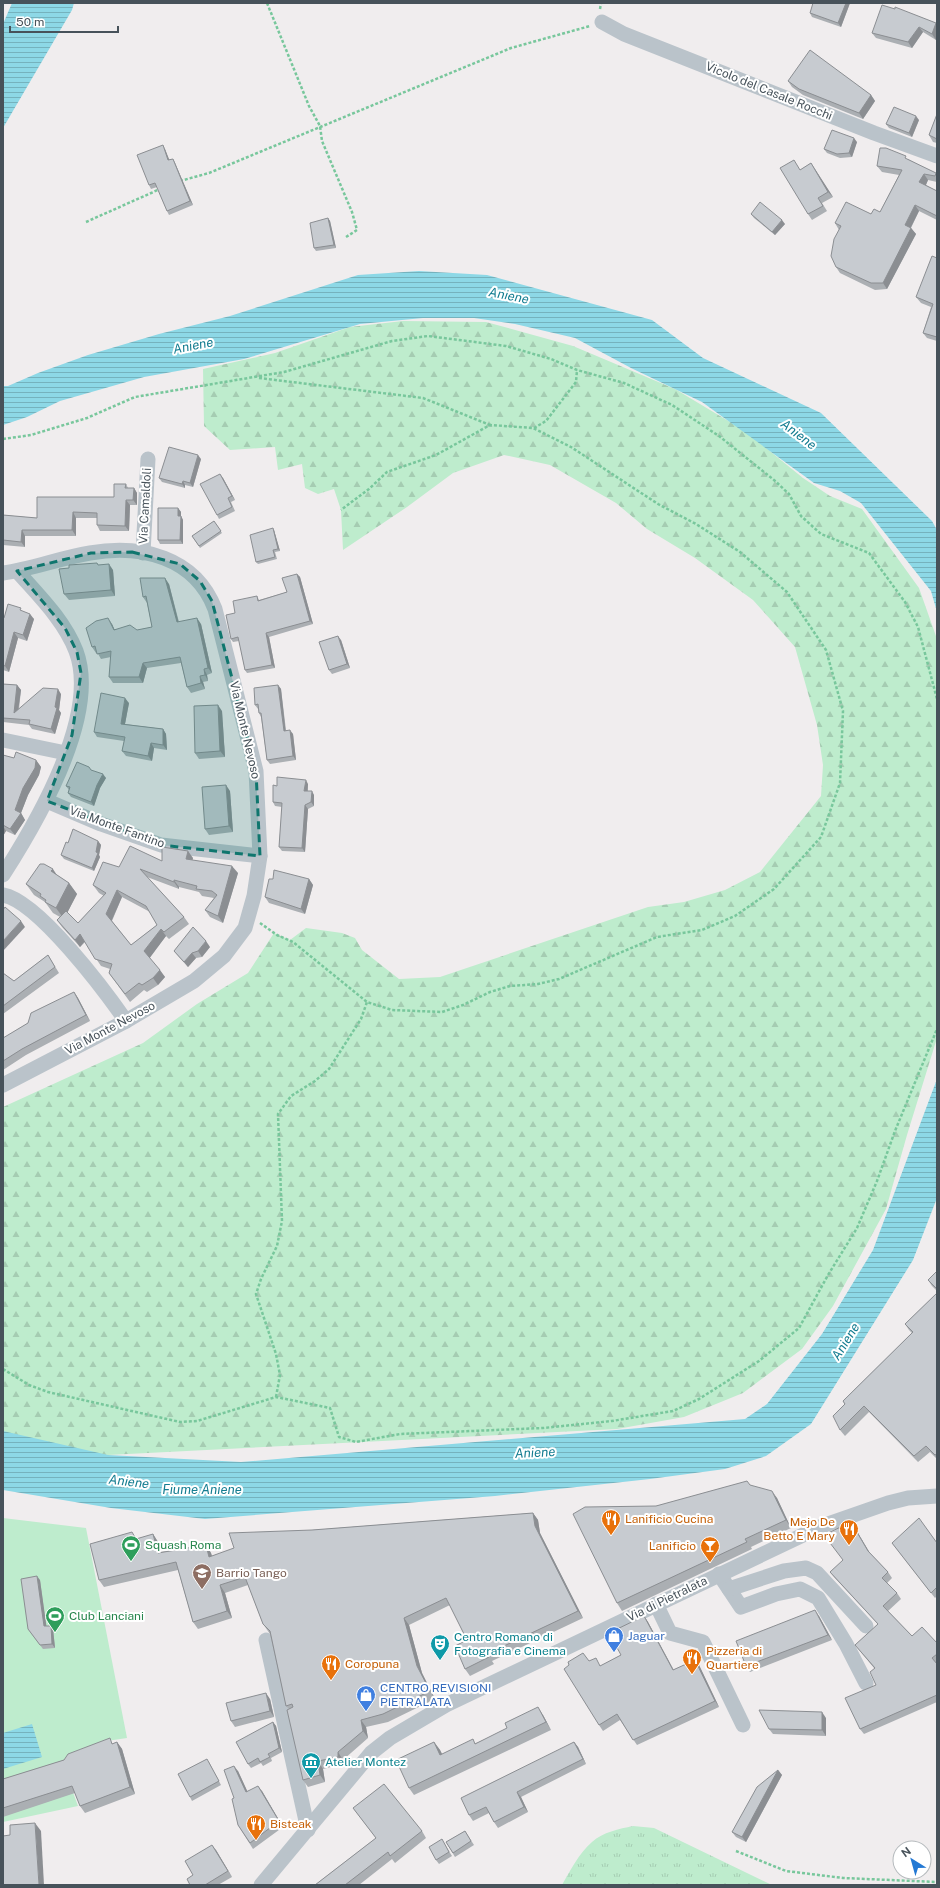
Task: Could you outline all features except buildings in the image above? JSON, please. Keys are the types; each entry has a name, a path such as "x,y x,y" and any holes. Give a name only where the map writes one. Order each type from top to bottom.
{"street":[{"name":"Vicolo del Casale Rocchi","path":"602,22 624,34 874,133 937,156"},
{"name":"Via Camaldoli","path":"143,553 148,459"},
{"name":"Via Monte Nevoso","path":"3,1085 126,1021 203,975 232,948 245,928 250,916 260,856 256,771 227,650 212,601 204,587 189,571 174,562 143,553 119,551 91,552 10,572"},
{"path":"3,875 47,801 66,754 79,702 82,680 80,663 73,643 62,623 10,572"},
{"path":"3,740 66,754"},
{"name":"Via Monte Fantino","path":"47,801 101,824 161,845 260,856"},
{"path":"3,895 20,903 58,937 102,988 126,1021"},
{"name":"Via di Pietralata","path":"261,1885 368,1757 390,1738 446,1705 822,1526 898,1500 937,1496"},
{"path":"729,1590 784,1571 806,1568 817,1573 866,1626"},
{"path":"719,1574 741,1607 776,1594 800,1589 818,1598 846,1644 866,1683"},
{"path":"656,1604 670,1633 703,1642 743,1725"},
{"path":"266,1640 308,1830"}],"path":[{"path":"267,3 309,106 320,126 322,141 352,212 357,230 346,237"},
{"path":"175,183 209,173 511,48 602,22 600,10 601,3"},
{"path":"86,222 161,189"},
{"path":"3,439 31,435 87,418 135,397 257,377 311,365 392,341 428,336 506,346 551,359 577,370 624,383 672,405 720,436 774,480 789,494 801,516 821,534 869,553 905,602 918,627 937,699"},
{"path":"533,428 546,421 576,382 577,370"},
{"path":"250,916 277,935 293,942 367,1002 392,1010 442,1012 463,1005 490,992 510,986 559,979 657,937 702,930 735,916 774,889 821,837 840,783 843,711 826,650 788,592 740,552 696,524 658,504 571,447 533,428 490,425 423,398 257,377"},
{"path":"341,510 369,489 387,472 436,456 490,425"},
{"path":"276,1397 280,1375 276,1354 256,1294 261,1279 277,1246 282,1221 278,1114 290,1096 315,1081 329,1068 361,1019 367,1002"},
{"path":"3,1369 29,1385 48,1392 180,1422 196,1421 276,1397 330,1408 339,1437 356,1442 400,1434 543,1428 612,1421 674,1411 699,1399 758,1360 799,1328 828,1275 858,1228 877,1181 894,1130 937,1029"},
{"path":"736,1851 786,1871 843,1878 937,1882"}],"highlighted area":[{"path":"132,552 180,564 200,581 212,601 256,771 260,856 161,845 47,801 72,735 81,673 77,652 65,628 17,571 91,553"}],"green space":[{"path":"403,321 486,322 573,346 675,389 745,431 803,478 830,496 862,509 919,588 937,639 937,1038 886,1209 833,1306 802,1349 743,1393 684,1417 617,1429 108,1455 89,1454 3,1433 3,1107 143,1043 197,1004 248,973 274,933 290,940 306,928 342,933 355,938 362,950 399,979 440,977 648,907 684,902 725,890 760,872 821,796 823,765 817,725 795,647 753,600 695,558 647,529 616,503 550,465 504,455 453,473 407,507 343,550 341,510 334,489 318,494 305,488 302,464 278,470 275,447 230,450 204,426 203,369 275,353 350,327"},
{"name":"Club Lanciani","path":"3,1518 86,1528 127,1738 100,1742 71,1753 64,1768 78,1806 3,1822"},
{"path":"633,1826 654,1828 772,1885 562,1885 587,1846 606,1833"}],"water":[{"path":"12,3 74,3 72,10 3,128 3,24"},
{"name":"Aniene","path":"419,271 487,275 652,320 703,358 821,413 932,521 937,530 937,612 931,591 861,503 840,491 814,483 702,402 631,368 575,338 515,324 474,318 423,318 360,324 244,359 144,377 60,401 27,417 3,425 3,386 8,386 38,373 88,355 159,334 230,316 358,275"},
{"name":"Fiume Aniene","path":"937,1079 937,1198 913,1260 811,1424 766,1456 725,1469 650,1479 495,1496 205,1519 111,1508 3,1490 3,1431 108,1455 241,1462 745,1419 767,1404 822,1334 873,1250"},
{"path":"32,1724 42,1757 3,1769 3,1733"}],"place":[{"name":"Lanificio Cucina","path":"611,1536"},
{"name":"Mejo De Betto E Mary","path":"849,1546"},
{"name":"Squash Roma","path":"131,1562"},
{"name":"Lanificio","path":"710,1563"},
{"name":"Barrio Tango","path":"202,1590"},
{"name":"Club Lanciani","path":"55,1633"},
{"name":"Jaguar","path":"614,1653"},
{"name":"Centro Romano di Fotografia e Cinema","path":"440,1661"},
{"name":"Pizzeria di Quartiere","path":"692,1675"},
{"name":"Coropuna","path":"331,1681"},
{"name":"CENTRO REVISIONI PIETRALATA","path":"366,1712"},
{"name":"Atelier Montez","path":"311,1779"},
{"name":"Bisteak","path":"256,1841"}]}
